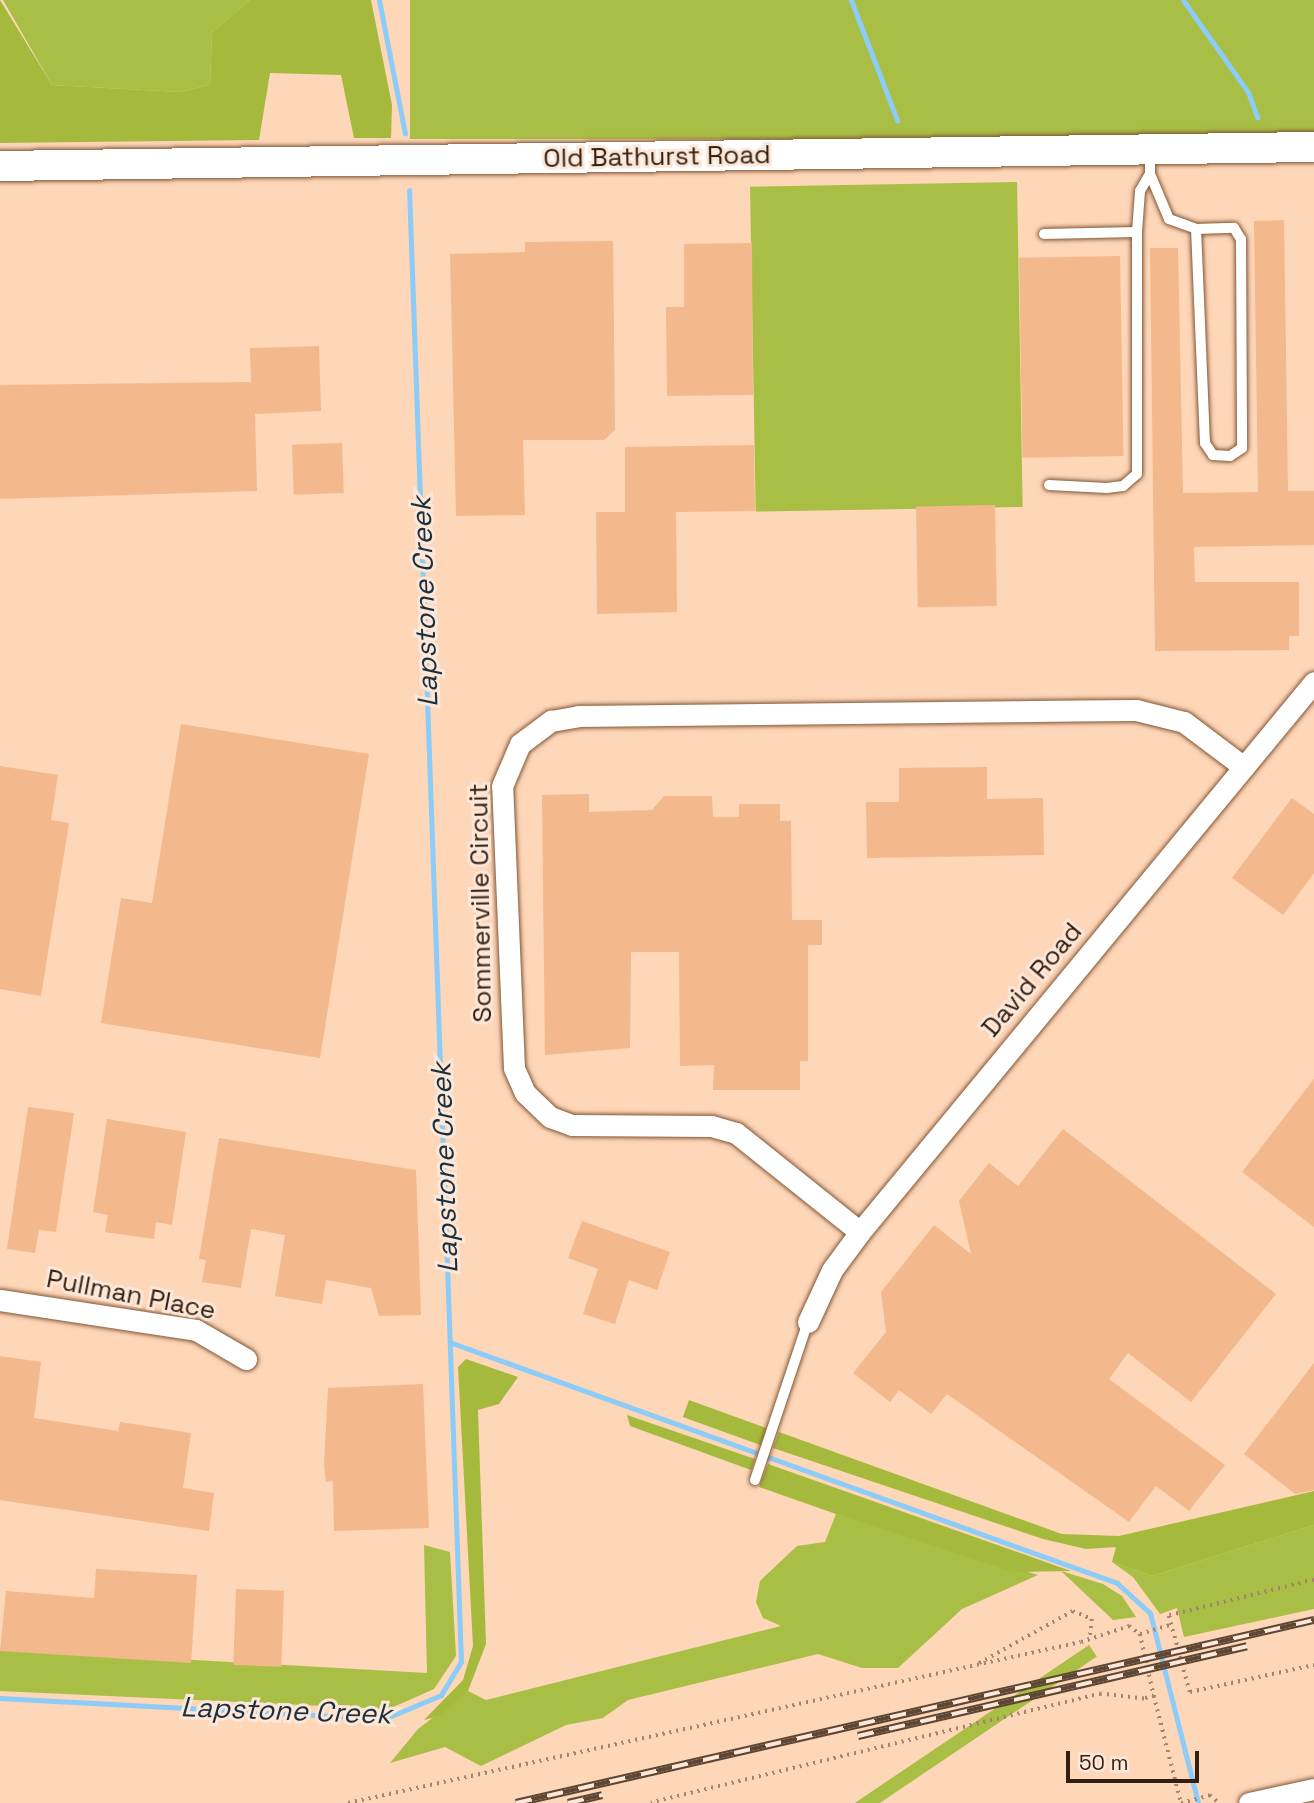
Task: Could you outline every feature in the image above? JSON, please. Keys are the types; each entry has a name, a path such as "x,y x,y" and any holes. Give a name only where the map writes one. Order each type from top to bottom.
{"main road":[{"name":"Old Bathurst Road","path":"0,166 1150,162 1314,147"}],"street":[{"name":"David Road","path":"808,1322 832,1269 860,1232 1314,682"},
{"name":"Sommerville Circuit","path":"860,1232 736,1133 710,1126 572,1125 550,1117 525,1093 514,1068 502,786 520,744 551,721 578,716 1136,710 1184,722 1244,767"},
{"name":"Pullman Place","path":"0,1300 196,1330 246,1360"},
{"path":"1249,1803 1314,1789"}],"lane":[{"path":"1150,162 1169,219 1196,229 1234,228 1241,239 1242,448 1230,456 1213,455 1205,443 1196,229"},
{"path":"1049,485 1107,488 1123,486 1137,474 1137,232 1140,191 1150,162"},
{"path":"1044,233 1137,232"},
{"path":"755,1480 808,1322"}],"path":[{"path":"1314,1580 1169,1616 1190,1692 1314,1665"},
{"path":"974,1665 1073,1611 1092,1619 1090,1639"},
{"path":"1140,1634 1172,1624"},
{"path":"348,1803 1090,1639 1129,1626 1140,1634 1182,1802 1210,1795 1219,1803"},
{"path":"651,1803 1101,1694 1154,1696"}],"green space":[{"path":"0,0 52,85 180,92 210,85 212,32 250,0 371,0 392,105 391,138 354,138 341,75 270,73 259,140 0,143"},
{"path":"3,0 250,0 212,32 210,85 180,92 52,85"},
{"path":"410,0 1314,0 1314,139 410,139"},
{"path":"1017,182 1023,507 756,512 750,187"},
{"path":"466,1359 518,1377 499,1404 478,1410 486,1644 468,1691 439,1716 424,1720 463,1680 473,1646 458,1367"},
{"path":"689,1400 767,1428 761,1445 683,1417"},
{"path":"627,1415 755,1459 751,1470 630,1426"},
{"path":"779,1432 1062,1534 1119,1536 1314,1491 1314,1525 1152,1576 1112,1562 1116,1547 1086,1549 1043,1539 773,1448"},
{"path":"768,1464 1071,1571 1014,1572 759,1487"},
{"path":"836,1514 1038,1575 962,1609 898,1668 862,1668 818,1654 628,1700 603,1718 566,1725 481,1766 445,1747 390,1763 418,1729 468,1691 486,1700 781,1626 763,1618 756,1602 760,1581 797,1546 825,1542"},
{"path":"1314,1525 1314,1609 1184,1637 1177,1608 1160,1614 1133,1577 1112,1562 1152,1576"},
{"path":"424,1545 450,1552 456,1656 434,1689 389,1709 0,1691 0,1649 427,1673"},
{"path":"1061,1571 1103,1584 1122,1596 1136,1617 1113,1620"},
{"path":"1089,1645 1097,1657 880,1803 855,1803"}],"building":[{"path":"1284,220 1288,491 1314,491 1314,545 1194,547 1195,582 1299,582 1299,636 1289,636 1289,650 1155,651 1150,248 1178,248 1183,493 1258,492 1254,221"},
{"path":"613,241 615,430 604,440 523,440 525,515 456,516 450,254 525,252 525,242"},
{"path":"752,243 753,395 667,396 666,307 684,307 684,244"},
{"path":"1120,256 1123,456 1023,458 1019,258"},
{"path":"319,346 321,411 255,414 257,491 0,499 0,385 251,382 250,348"},
{"path":"342,443 344,493 294,495 292,445"},
{"path":"754,445 755,511 676,512 677,612 597,614 596,512 625,512 625,447"},
{"path":"995,505 997,606 918,607 916,506"},
{"path":"181,724 369,754 320,1058 101,1023 121,898 152,903"},
{"path":"0,766 58,775 51,820 69,823 41,996 0,989"},
{"path":"987,767 987,799 1043,798 1044,855 867,858 866,802 899,802 899,768"},
{"path":"589,794 589,812 652,810 664,796 712,796 713,817 739,817 739,804 780,804 780,821 791,821 792,920 822,920 822,945 808,945 808,1061 800,1061 800,1090 713,1090 714,1065 680,1066 679,952 631,952 630,1048 545,1055 542,795"},
{"path":"1292,798 1314,814 1314,873 1283,915 1232,878"},
{"path":"1314,1079 1314,1227 1242,1172"},
{"path":"28,1107 74,1113 56,1232 39,1230 35,1253 7,1249"},
{"path":"107,1119 186,1132 172,1225 156,1222 154,1239 105,1232 108,1215 93,1212"},
{"path":"1063,1129 1276,1294 1191,1402 1128,1353 1109,1379 1225,1465 1189,1511 1156,1486 1129,1522 947,1394 931,1414 899,1390 890,1402 853,1373 886,1332 881,1292 934,1225 971,1254 959,1201 989,1163 1018,1186"},
{"path":"219,1138 416,1170 421,1315 379,1316 371,1288 326,1280 322,1304 275,1296 285,1235 251,1229 241,1288 202,1282 206,1260 199,1259"},
{"path":"582,1221 670,1252 657,1290 629,1280 615,1324 583,1314 598,1269 568,1258"},
{"path":"0,1356 41,1362 34,1418 118,1431 120,1422 191,1433 183,1488 214,1493 209,1531 0,1500"},
{"path":"1314,1363 1314,1490 1295,1494 1244,1454"},
{"path":"423,1384 429,1528 334,1531 333,1481 326,1482 324,1465 328,1388"},
{"path":"96,1569 197,1575 191,1663 0,1651 6,1591 94,1598"},
{"path":"236,1589 284,1591 281,1667 233,1665"}],"waterway":[{"name":"Lapstone Creek","path":"379,0 405,134"},
{"path":"851,0 897,120"},
{"path":"1183,0 1248,92 1257,117"},
{"name":"Lapstone Creek","path":"0,1698 384,1719 441,1695 461,1662 409,190"},
{"path":"452,1343 1117,1583 1150,1613 1198,1803"}],"railway":[{"path":"516,1803 1314,1620"},
{"path":"858,1736 1247,1646"},
{"path":"568,1803 602,1795"}]}
